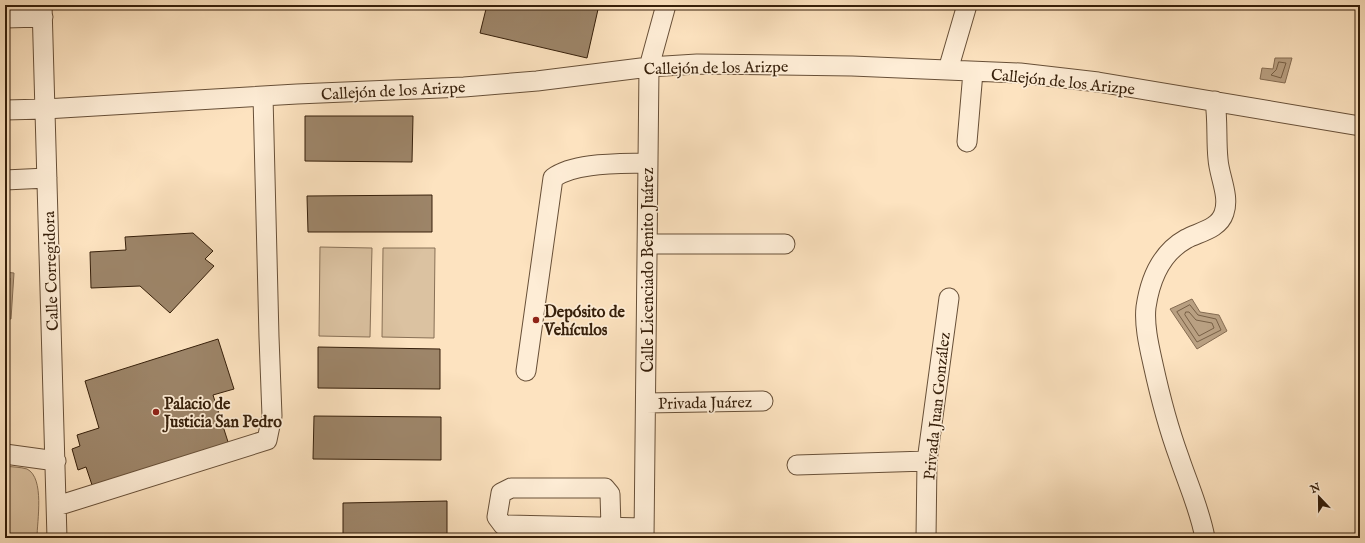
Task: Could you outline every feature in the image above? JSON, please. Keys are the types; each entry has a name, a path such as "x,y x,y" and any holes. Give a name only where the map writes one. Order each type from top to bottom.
{"street":[{"name":"Calle Licenciado Benito Juárez","path":"644,533 649,67 666,5"},
{"path":"948,70 967,5"},
{"path":"5,18 42,11"},
{"name":"Calle Corregidora","path":"42,11 57,538"},
{"name":"Callejón de los Arizpe","path":"5,110 464,87 537,81 649,67 697,64 845,66 1020,73 1098,82 1360,126"},
{"path":"967,142 973,72"},
{"path":"57,506 267,440 272,416 263,96"},
{"path":"1205,538 1194,496 1168,423 1154,372 1148,342 1146,308 1157,267 1166,256 1185,239 1218,224 1224,213 1226,201 1218,159 1218,122 1215,101"},
{"path":"526,371 553,178 563,171 608,165 648,163"},
{"path":"5,180 47,178"},
{"path":"646,244 785,244"},
{"name":"Privada Juan González","path":"926,538 927,462 949,298"},
{"name":"Privada Juárez","path":"646,403 764,401"},
{"path":"5,454 56,461"},
{"path":"797,465 927,462"},
{"path":"611,527 610,494 605,488 511,488 502,493 497,517 503,525 611,527 644,533"}],"shaded area":[{"path":"320,247 372,248 370,337 319,336"},
{"path":"383,248 435,248 434,338 382,337"},
{"path":"5,466 27,469 33,474 36,481 39,500 37,538 5,538"}],"water":[{"path":"1275,58 1292,58 1285,83 1260,79 1262,68 1273,69"},
{"path":"5,272 14,273 11,319 5,319"},
{"path":"1192,299 1200,312 1219,315 1227,331 1197,349 1170,309"}],"building":[{"path":"487,5 599,5 587,58 480,33"},
{"path":"305,116 413,116 412,162 305,161"},
{"path":"432,195 432,232 308,232 307,196"},
{"path":"193,233 213,251 205,259 214,266 170,313 140,286 91,288 90,252 126,250 125,237"},
{"name":"Palacio de Justicia San Pedro","path":"218,339 234,389 213,395 229,445 93,488 86,467 78,470 72,449 80,446 77,435 99,428 85,381"},
{"path":"318,347 440,349 440,389 318,388"},
{"path":"314,416 441,417 441,460 313,459"},
{"path":"447,501 447,538 343,538 343,503"}],"place":[{"name":"Depósito de Vehículos","path":"536,320"},
{"name":"Palacio de Justicia San Pedro","path":"156,412"}]}
